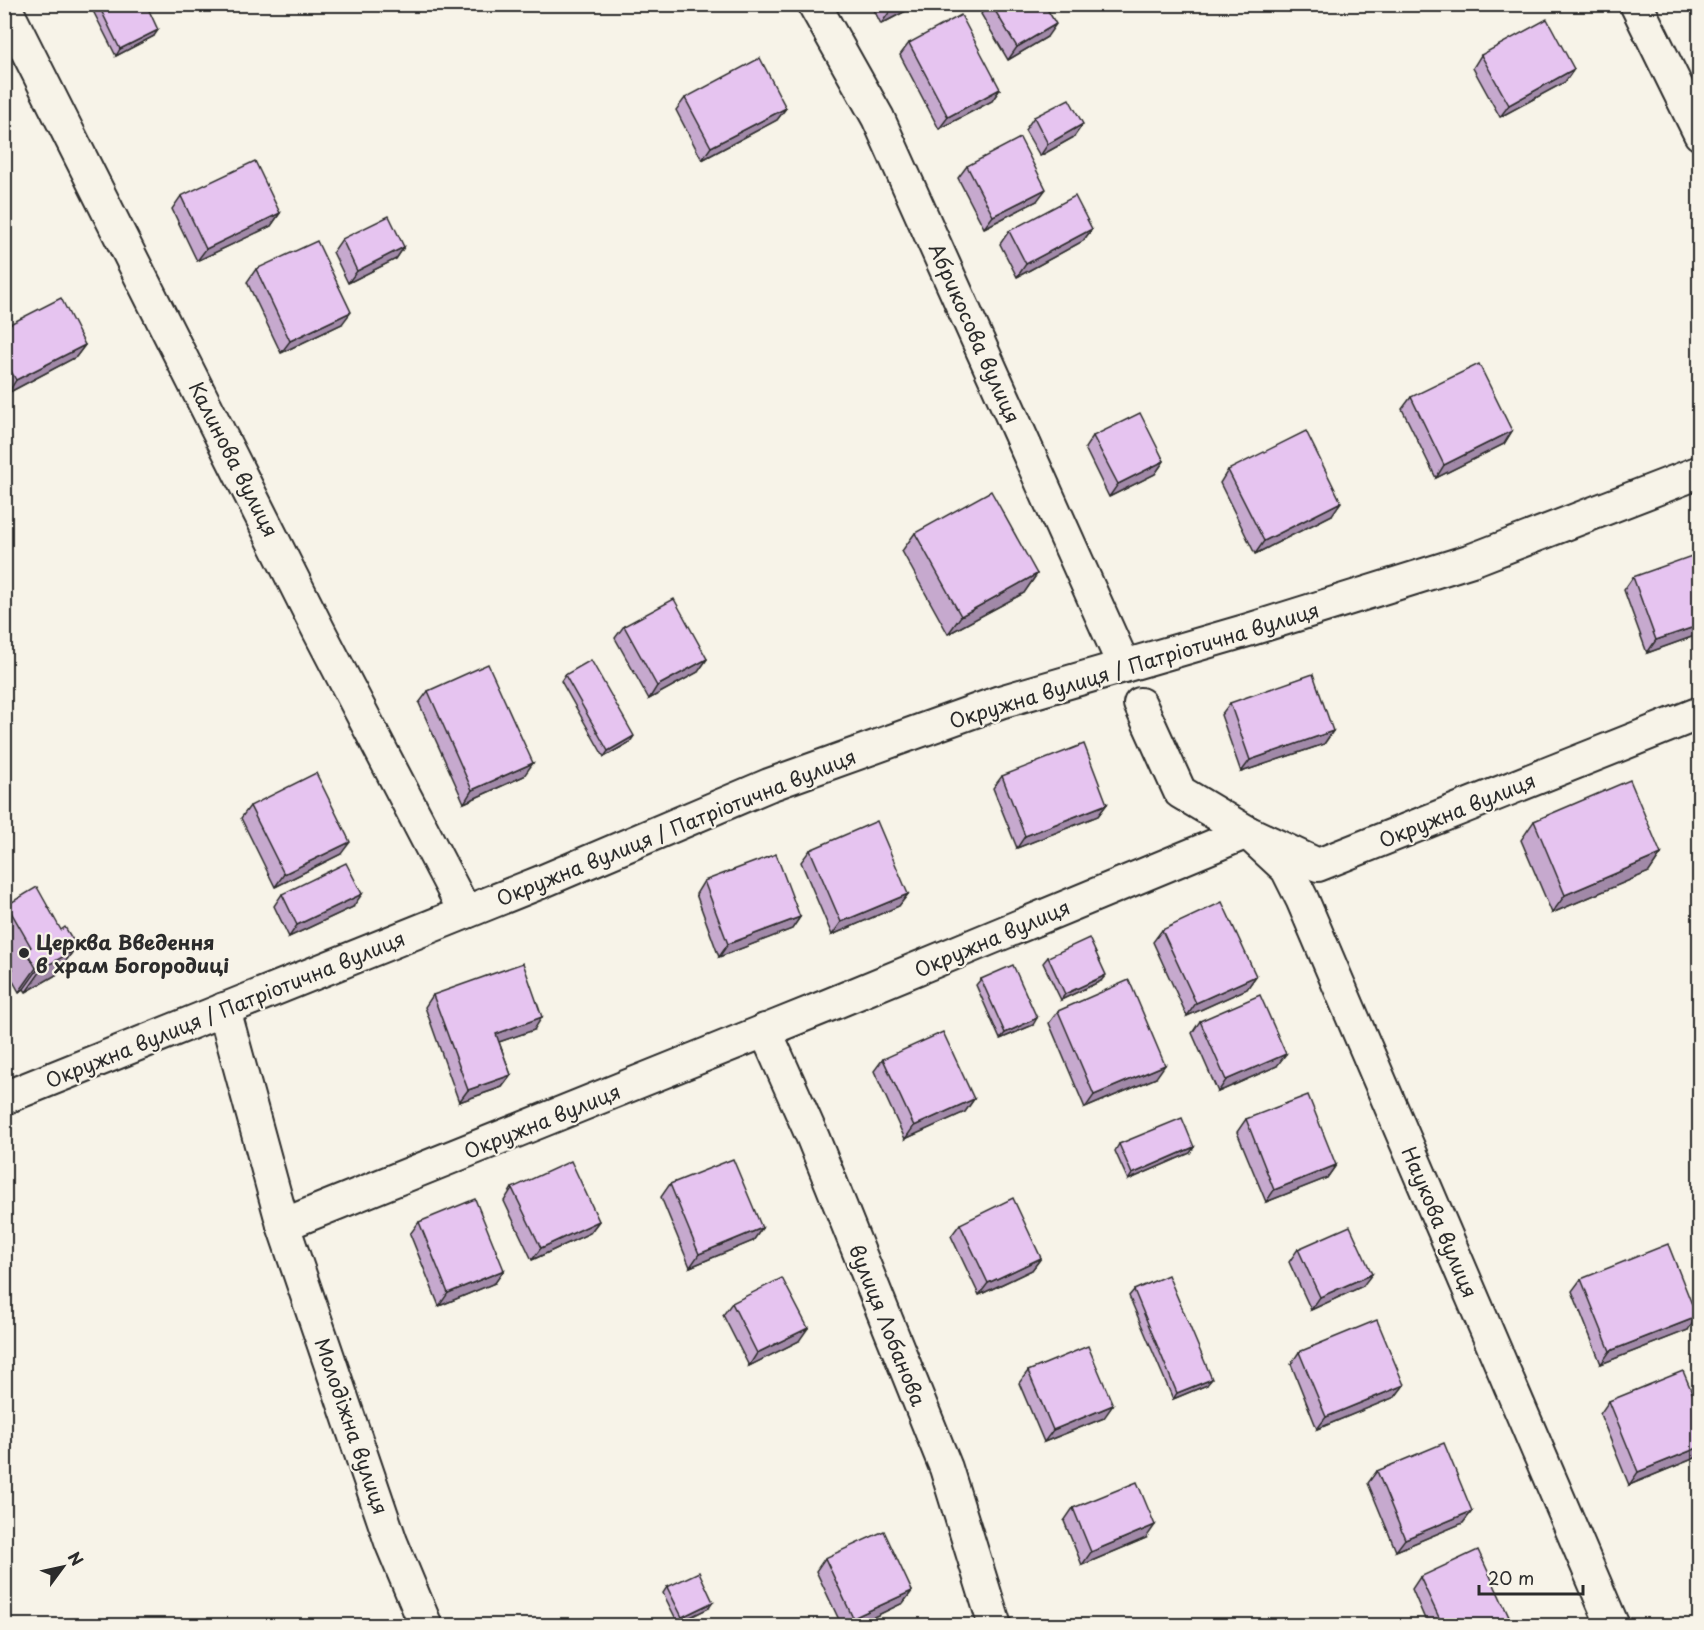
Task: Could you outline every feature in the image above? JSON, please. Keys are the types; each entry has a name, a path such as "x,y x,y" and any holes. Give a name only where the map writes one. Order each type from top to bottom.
{"street":[{"name":"Абрикосова вулиця","path":"814,4 878,118 1124,666"},
{"path":"1636,4 1700,134"},
{"name":"Калинова вулиця","path":"4,5 319,631 465,912"},
{"name":"Окружна вулиця / Патріотична вулиця","path":"4,1098 465,912 768,785 1000,702 1472,560 1700,472"},
{"path":"1140,704 1180,792 1246,832"},
{"name":"Окружна вулиця","path":"283,1225 1246,832 1318,865 1700,713"},
{"name":"Наукова вулиця","path":"1246,832 1287,869 1302,899 1613,1626"},
{"name":"Молодіжна вулиця","path":"224,1009 283,1225 391,1542 426,1626"},
{"name":"вулиця Лобанова","path":"765,1030 813,1138 946,1468 995,1626"}],"building":[{"path":"98,4 146,4 158,30 120,49"},
{"path":"886,4 903,4 890,11"},
{"path":"991,4 1044,4 1056,24 1017,47"},
{"path":"961,15 1000,89 948,117 909,43"},
{"path":"1547,19 1574,69 1509,105 1481,55"},
{"path":"760,58 786,108 711,147 685,98"},
{"path":"1069,99 1083,124 1048,144 1034,117"},
{"path":"1020,138 1046,189 993,216 967,166"},
{"path":"255,161 280,213 206,249 181,196"},
{"path":"1075,196 1092,229 1026,264 1009,231"},
{"path":"389,216 404,247 357,271 342,239"},
{"path":"317,241 351,312 290,341 256,269"},
{"path":"61,298 85,345 16,380 4,358 4,327"},
{"path":"1479,364 1512,431 1444,465 1411,397"},
{"path":"1140,413 1164,461 1118,484 1093,436"},
{"path":"1306,431 1341,502 1264,541 1228,470"},
{"path":"991,491 1037,574 961,616 915,533"},
{"path":"1700,553 1700,625 1656,640 1633,577"},
{"path":"674,599 707,659 657,686 624,626"},
{"path":"591,660 634,736 608,751 565,675"},
{"path":"488,664 533,763 472,790 428,691"},
{"path":"1313,674 1333,731 1250,760 1230,703"},
{"path":"1084,744 1107,804 1025,836 1002,776"},
{"path":"316,773 350,842 284,874 250,806"},
{"path":"1630,780 1661,854 1565,895 1534,821"},
{"path":"877,821 908,894 841,922 810,850"},
{"path":"776,854 800,917 728,944 704,881"},
{"path":"346,863 362,894 297,925 282,894"},
{"path":"37,887 61,930 65,927 76,945 71,948 73,951 43,968 41,965 36,968 26,950 31,947 7,905"},
{"path":"1222,902 1256,976 1196,1003 1162,930"},
{"path":"1089,938 1106,975 1065,994 1048,957"},
{"path":"523,963 542,1017 496,1034 511,1075 468,1090 433,995"},
{"path":"1013,965 1037,1018 1005,1033 981,979"},
{"path":"1129,980 1165,1065 1094,1095 1058,1011"},
{"path":"1260,995 1286,1054 1226,1080 1200,1021"},
{"path":"943,1032 974,1099 914,1126 883,1059"},
{"path":"1308,1095 1336,1165 1274,1190 1246,1119"},
{"path":"1182,1118 1194,1147 1132,1174 1119,1144"},
{"path":"733,1159 762,1228 699,1254 670,1184"},
{"path":"571,1161 599,1221 541,1248 512,1188"},
{"path":"1013,1198 1041,1258 988,1283 960,1224"},
{"path":"475,1199 504,1270 448,1293 419,1222"},
{"path":"1350,1226 1372,1274 1320,1297 1298,1249"},
{"path":"1668,1244 1697,1317 1610,1351 1581,1279"},
{"path":"1168,1275 1212,1379 1177,1393 1134,1290"},
{"path":"782,1278 808,1328 757,1353 732,1303"},
{"path":"1377,1320 1404,1385 1326,1417 1299,1352"},
{"path":"1088,1346 1113,1405 1053,1430 1028,1371"},
{"path":"1683,1371 1700,1411 1700,1447 1638,1472 1609,1401"},
{"path":"1444,1443 1472,1511 1405,1539 1377,1471"},
{"path":"1137,1482 1155,1525 1091,1552 1073,1508"},
{"path":"884,1531 912,1591 853,1618 825,1558"},
{"path":"1478,1550 1509,1617 1490,1626 1443,1626 1420,1577"},
{"path":"699,1572 713,1602 682,1617 667,1587"}],"place":[{"name":"Церква Введення в храм Богородиці","path":"24,953"}]}
